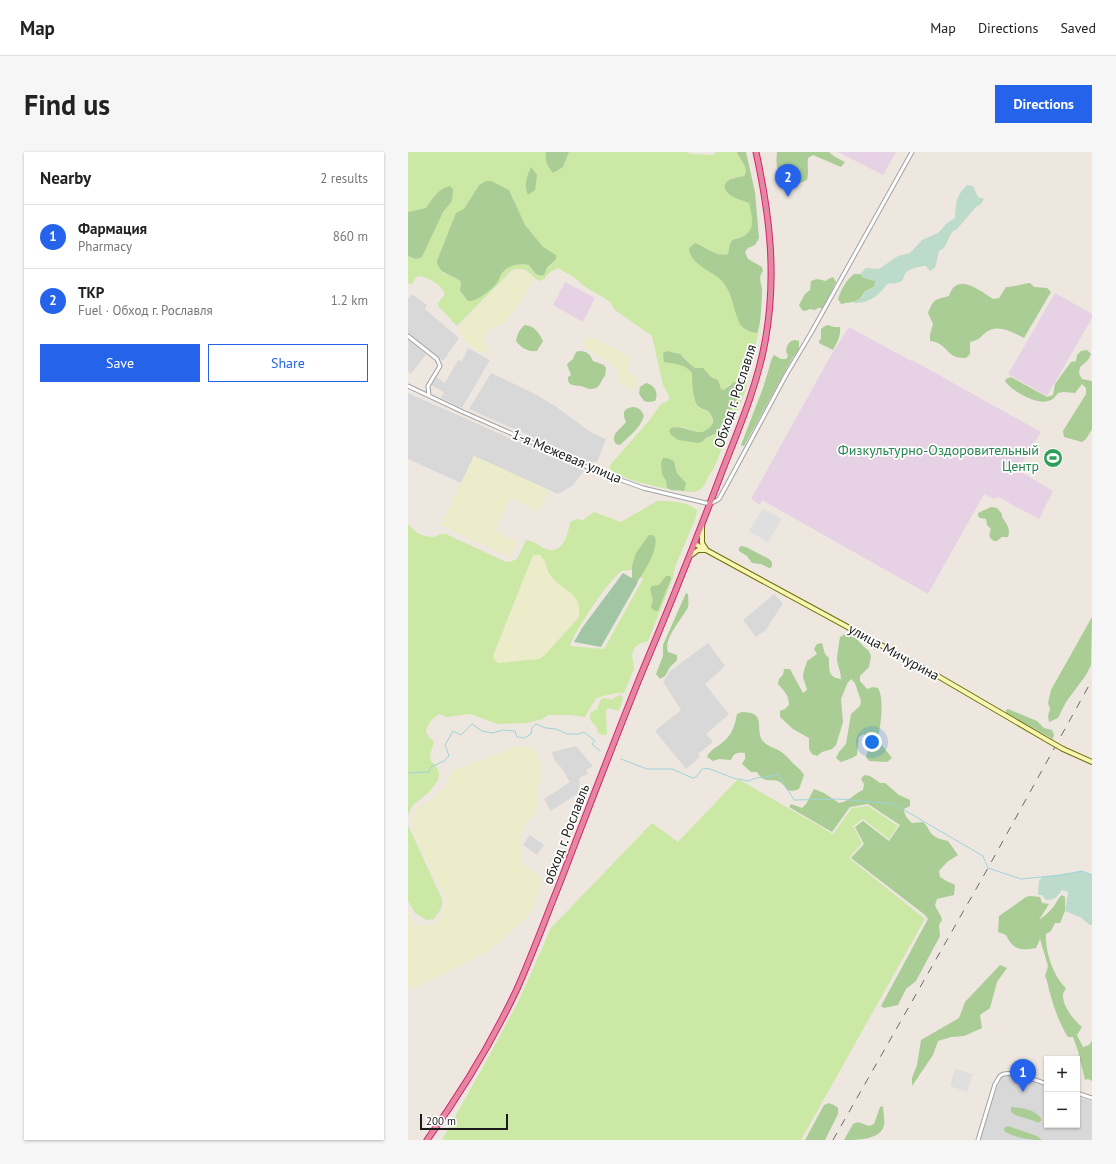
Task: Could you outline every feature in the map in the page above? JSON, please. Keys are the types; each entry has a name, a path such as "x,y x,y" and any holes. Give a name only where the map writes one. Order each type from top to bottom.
{"highway":[{"name":"Обход г. Рославля","path":"702,525 739,428 758,372 765,343 770,311 772,274 771,248 756,152"},
{"name":"обход г. Рославль","path":"427,1140 443,1118 491,1038 530,960 637,685 702,525"}],"main road":[{"path":"702,525 702,543 707,550"},
{"name":"улица Мичурина","path":"695,544 958,688 1063,749 1092,762"},
{"path":"690,556 698,550 707,550"}],"street":[{"path":"710,504 719,499 786,375 912,152"},
{"path":"408,336 438,360 440,366 428,386 429,396"},
{"name":"1-я Межевая улица","path":"408,386 596,471 642,488 710,504"},
{"path":"978,1140 995,1084 1002,1074 1011,1072 1044,1083"},
{"path":"1080,1094 1092,1098"}],"shaded area":[{"path":"838,152 896,152 883,175"},
{"path":"565,282 595,298 583,322 553,305"},
{"path":"1055,293 1092,314 1092,318 1047,396 1008,374"},
{"path":"412,294 427,305 425,309 459,338 443,361 408,334 408,299"},
{"path":"849,327 911,361 912,360 1041,432 1018,470 1053,491 1039,519 998,497 995,499 984,494 928,594 762,500 760,505 751,499 830,357"},
{"path":"408,339 426,354 411,374 408,372"},
{"path":"468,348 490,360 462,408 441,398 444,392 431,385 436,377 445,383 458,360 462,361"},
{"path":"491,373 535,394 555,406 592,433 606,439 597,462 588,462 469,409"},
{"path":"408,393 584,471 572,486 558,494 474,456 461,483 408,459"},
{"path":"763,508 782,519 768,542 749,531"},
{"path":"774,594 783,603 766,630 756,637 743,620"},
{"path":"708,643 725,666 705,684 729,714 706,734 713,742 698,754 700,757 686,769 655,731 681,710 663,682 670,671"},
{"path":"576,746 593,766 586,770 588,774 579,778 580,792 551,811 544,799 570,782 555,761 552,752"},
{"path":"530,835 544,845 537,855 523,845"},
{"path":"955,1069 973,1074 967,1092 950,1086"},
{"path":"1010,1075 1044,1086 1044,1128 1080,1128 1080,1098 1092,1101 1092,1140 980,1140 997,1086 1004,1076"}],"green space":[{"path":"408,152 546,152 546,158 563,167 569,152 687,152 691,154 714,155 716,152 737,152 744,164 746,173 744,176 732,178 733,197 749,203 752,219 751,228 745,235 732,240 728,254 718,255 703,246 707,270 725,283 740,323 757,333 759,330 745,392 714,468 703,487 700,490 695,491 689,492 680,491 684,491 683,480 677,473 676,465 664,478 667,488 671,490 630,479 615,473 610,469 610,465 648,422 661,404 669,400 669,396 663,385 652,336 615,310 609,301 558,268 550,272 540,281 528,271 521,269 512,270 457,326 439,307 438,303 445,294 438,284 420,276 416,277 412,284 408,283 408,256 416,259 448,204 452,201 436,194 426,208 408,212","holes":["479,185 503,187 508,191 512,196 521,217 533,236 550,252 556,255 549,268 543,272 536,275 529,265 512,265 502,273 496,284 465,298 460,291 461,282 455,277 443,273 456,214 464,209","671,351 683,356 694,368 703,369 711,377 715,378 721,389 724,390 730,384 740,395 720,430 703,441 679,440 671,435 669,431 683,427 695,432 700,432 707,430 712,424 712,417 710,413 698,407 692,373 682,365"]},
{"path":"546,152 569,152 563,167 553,173 547,163"},
{"path":"737,152 746,152 755,192 759,238 755,245 748,248 745,252 748,259 762,267 763,271 760,278 762,289 757,333 746,330 741,325 727,288 722,281 695,261 689,248 695,243 720,255 728,254 732,241 745,235 751,228 752,219 749,203 731,196 725,188 727,182 734,178 744,176 746,173 745,167"},
{"path":"777,152 829,152 845,162 841,167 813,155 808,158 807,180 796,185 785,180 779,173 777,169"},
{"path":"531,167 537,175 535,190 528,195 526,181"},
{"path":"486,181 491,181 509,190 525,225 543,247 556,255 556,259 547,268 544,275 537,274 529,265 518,264 511,266 503,272 497,283 488,292 480,298 468,301 460,291 461,282 443,272 438,266 437,261 456,213 464,209 479,185"},
{"path":"967,185 973,186 978,197 984,199 957,229 952,232 944,248 939,251 935,268 930,271 926,266 912,269 905,274 901,281 887,284 877,296 868,301 853,303 863,297 864,292 874,287 876,281 864,278 860,274 866,268 879,269 898,256 910,253 922,240 938,233 946,224 955,218 957,200"},
{"path":"450,186 453,189 452,201 443,212 422,257 416,259 408,256 408,212 426,208 439,191"},
{"path":"517,270 522,270 532,276 532,284 506,322 499,326 491,327 488,330 483,340 488,347 488,352 484,353 476,351 461,335 459,331 460,327 501,282"},
{"path":"854,274 860,274 864,278 876,281 874,287 864,292 863,296 858,300 841,304 838,299 841,292 846,282"},
{"path":"833,277 836,282 823,308 805,311 802,310 799,305 805,294 810,290 811,281 817,279 826,281"},
{"path":"1030,283 1034,287 1047,288 1051,292 1024,338 1006,330 997,328 992,329 979,339 970,342 970,354 966,358 954,356 941,345 930,341 933,324 928,313 930,308 936,300 949,296 957,285 969,285 993,299 999,298 1006,287"},
{"path":"525,325 534,328 543,341 537,351 525,349 516,341 519,332"},
{"path":"828,325 840,327 839,336 833,350 819,343 821,339 821,329"},
{"path":"591,337 631,357 626,371 638,379 637,387 633,390 620,383 618,372 613,364 586,348 584,341"},
{"path":"791,341 799,341 799,350 793,357 744,446 741,445 763,388 772,358 774,355 781,359 786,359 788,356 786,352 787,346"},
{"path":"1087,350 1091,354 1088,360 1080,367 1079,373 1082,379 1092,381 1092,429 1086,439 1082,442 1064,437 1063,431 1086,394 1086,388 1082,384 1075,393 1058,393 1051,400 1043,402 1031,399 1018,393 1005,381 1011,377 1047,397 1053,395 1055,384 1071,362 1076,361 1077,355 1081,351"},
{"path":"579,351 588,353 593,361 604,365 606,368 605,376 599,385 594,389 570,384 568,380 568,377 571,375 567,364 573,359 576,352"},
{"path":"667,351 680,354 695,368 703,368 711,377 718,380 721,389 724,390 734,382 740,387 740,395 717,433 699,443 678,440 671,435 669,431 671,428 677,427 696,432 705,431 713,423 713,420 710,413 699,407 695,401 692,373 683,366 664,362 663,353"},
{"path":"646,383 654,387 657,395 655,401 644,401 639,394 640,387"},
{"path":"634,407 639,409 644,416 642,421 634,432 620,445 616,444 614,438 616,432 626,422 624,412 628,408"},
{"path":"474,456 549,490 538,511 510,498 495,531 518,542 511,558 441,525"},
{"path":"663,458 674,461 677,473 686,483 684,491 671,490 667,488 666,481 662,474 661,462"},
{"path":"657,501 673,501 683,503 697,510 696,517 675,567 673,578 648,641 635,647 632,654 634,669 624,693 596,698 585,717 548,715 542,719 528,723 498,724 470,714 447,717 440,714 431,721 426,731 434,742 430,755 431,761 436,766 439,773 438,780 429,792 412,806 408,815 408,524 413,530 423,535 434,537 440,534 446,534 504,561 510,562 517,559 526,540 534,542 546,549 557,549 564,542 570,522 576,519 583,520 594,512 621,522","holes":["655,537 655,548 640,577 643,579 604,649 570,646 578,629 601,594 622,571 632,570 633,563","533,555 540,555 543,558 551,576 556,582 575,597 578,602 579,617 545,655 539,659 499,663 495,661 493,656"]},
{"path":"991,507 997,508 1002,514 1009,534 1008,537 1002,537 997,541 994,541 990,537 989,534 991,529 987,525 986,519 978,516 978,513"},
{"path":"649,535 655,537 655,549 645,570 634,586 629,580 632,577 632,566 636,553"},
{"path":"741,546 769,559 772,562 772,567 769,568 761,564 752,563 747,556 739,551"},
{"path":"533,555 540,555 545,559 548,572 576,597 579,603 579,617 545,655 539,659 499,663 495,661 493,657"},
{"path":"623,573 638,582 601,647 574,642 582,628"},
{"path":"666,576 670,576 671,579 658,611 655,611 651,607 653,600 650,589 652,586 659,585"},
{"path":"686,593 688,594 688,607 674,628 667,646 668,652 677,655 677,660 670,667 665,676 660,679 656,674 663,656 663,645"},
{"path":"1092,617 1091,665 1086,675 1066,702 1058,718 1049,722 1048,716 1050,709 1048,703 1051,690"},
{"path":"845,634 856,638 869,651 871,656 869,667 860,676 860,681 867,689 873,687 878,688 880,693 882,706 878,740 892,758 887,762 869,761 866,757 869,745 864,734 859,737 857,755 841,762 836,758 846,744 851,714 860,706 861,701 855,683 851,679 847,684 841,699 843,722 836,745 832,749 822,752 817,756 812,754 809,749 809,738 793,729 780,717 780,711 789,705 787,696 778,684 779,679 783,675 784,669 790,669 803,693 807,690 803,673 807,661 817,654 814,649 817,644 822,643 825,654 829,658 831,675 841,679 837,655 840,637"},
{"path":"621,695 623,698 619,711 608,708 606,711 607,734 600,734 590,719 591,712 597,709 601,699 605,698 612,700"},
{"path":"1008,709 1037,721 1044,728 1052,730 1054,735 1053,739 1006,713 1006,710"},
{"path":"742,712 755,715 759,722 762,740 783,753 803,773 804,775 799,789 793,791 787,790 783,784 775,780 764,779 757,772 751,772 742,764 745,759 745,753 736,754 731,760 719,759 713,761 707,757 712,750 729,736 734,726 737,714"},
{"path":"517,746 531,748 538,754 542,767 541,781 538,787 538,809 535,815 524,825 520,838 522,860 525,866 542,879 534,906 526,918 493,948 461,966 408,990 408,909 410,917 414,923 428,925 435,924 440,919 445,905 445,898 415,837 412,822 413,815 416,809 434,797 445,787 451,773 456,769"},
{"path":"864,775 870,776 880,783 885,783 899,795 910,800 910,806 904,809 905,815 909,820 912,823 923,822 931,833 940,839 948,841 958,855 947,862 939,871 940,877 955,885 954,895 937,899 935,905 942,920 939,925 940,936 916,981 906,989 898,1005 884,1008 881,1006 928,919 925,915 851,858 864,844 855,827 863,821 889,841 900,825 868,804 850,807 832,832 789,807 791,804 802,808 806,804 814,789 824,793 839,803 846,801 863,790 864,784 861,779"},
{"path":"738,779 833,834 852,808 868,806 898,826 889,839 863,819 853,826 862,843 849,858 925,919 801,1140 442,1140 519,1000 551,928 652,823 678,842"},
{"path":"408,825 442,899 442,907 434,919 427,920 415,913 408,900"},
{"path":"1082,871 1092,875 1092,925 1080,917 1065,911 1068,892 1062,890 1056,898 1049,900 1046,900 1042,895 1038,895 1039,881 1042,877"},
{"path":"1062,895 1065,897 1065,911 1060,923 1055,923 1051,931 1046,934 1048,955 1057,977 1066,988 1063,994 1063,999 1066,1008 1072,1017 1082,1027 1077,1035 1083,1047 1089,1045 1092,1041 1092,1081 1088,1079 1085,1080 1080,1056 1073,1037 1068,1037 1055,1010 1045,976 1048,966 1040,939 1036,948 1022,949 1012,944 1006,935 998,932 999,916 1026,897 1040,897 1042,903 1049,904 1039,920 1051,910 1059,897"},
{"path":"1000,965 1007,968 997,982 990,1008 980,1015 982,1028 964,1036 951,1037 938,1041 933,1055 912,1086 912,1078 917,1065 921,1040 959,1018 965,1002"},
{"path":"829,1103 838,1108 838,1114 825,1140 805,1140 824,1105"},
{"path":"883,1106 884,1125 878,1134 868,1138 844,1140 853,1124 858,1122 869,1126 874,1124 880,1107"},
{"path":"1011,1107 1033,1111 1042,1120 1038,1123 1017,1116 1011,1112"},
{"path":"1008,1126 1037,1136 1042,1140 1032,1140 1014,1136 1005,1132 1004,1128"}],"waterway":[{"path":"408,773 429,772 431,767 444,761 449,756 445,745 453,731 461,735 472,724 482,731 492,733 503,730 515,731 517,737 524,738 531,734 532,728 536,724 546,728 556,729 567,734 579,734 584,732 595,741 592,744 600,751"},
{"path":"621,759 647,769 672,769 693,778 696,777 703,768 710,769 733,778 748,781 756,778 779,775 794,800 839,799 894,804 983,856 988,868 1021,879 1062,875 1082,871 1092,875"}],"railway":[{"path":"833,1140 988,868 1092,680"}],"place":[{"name":"ТКР","path":"788,197"},
{"name":"Физкультурно-Оздоровительный Центр","path":"1053,458"},
{"name":"Фармация","path":"1023,1092"}]}
